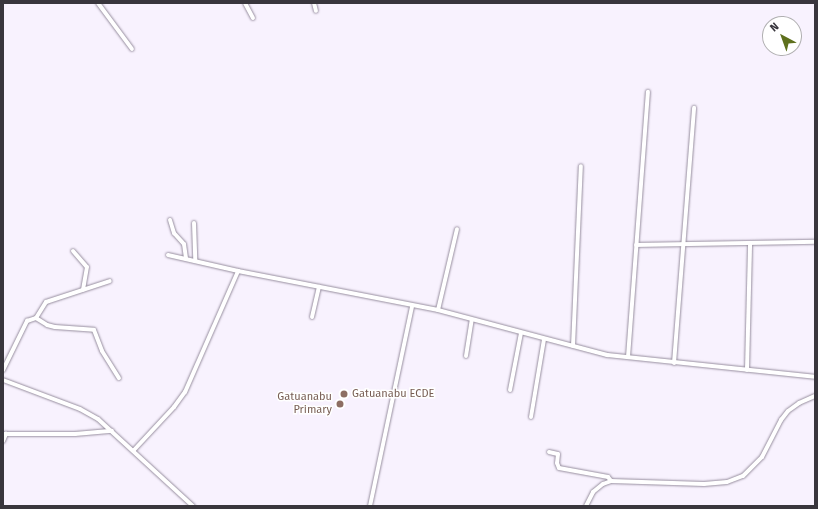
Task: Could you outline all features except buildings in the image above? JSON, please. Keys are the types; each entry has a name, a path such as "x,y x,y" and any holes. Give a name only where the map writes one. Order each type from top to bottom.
{"street":[{"path":"98,3 132,49"},
{"path":"245,3 253,18"},
{"path":"314,3 316,11"},
{"path":"628,358 648,92"},
{"path":"674,363 694,108"},
{"path":"573,346 581,166"},
{"path":"170,220 174,233 184,244 186,259"},
{"path":"194,223 195,262"},
{"path":"438,310 457,228"},
{"path":"636,245 683,243 750,244 815,242"},
{"path":"747,370 750,244"},
{"path":"74,251 87,267 83,290"},
{"path":"168,255 238,271 438,310 607,355 815,377"},
{"path":"134,450 174,407 185,392 238,271"},
{"path":"3,370 27,321 36,318 46,302 110,281"},
{"path":"312,317 319,287"},
{"path":"370,506 412,306"},
{"path":"36,318 46,325 55,327 94,330 102,351 119,378"},
{"path":"466,356 472,320"},
{"path":"510,390 521,333"},
{"path":"531,417 544,339"},
{"path":"3,380 80,409 98,419 134,450 190,505"},
{"path":"586,506 593,492 603,484 611,481 704,484 726,482 736,479 749,472 762,457 781,420 788,411 799,403 815,396"},
{"path":"3,441 5,434 75,434 112,431"},
{"path":"549,452 558,454 557,463 559,468 608,477 611,481"}],"place":[{"name":"Gatuanabu ECDE","path":"344,394"},
{"name":"Gatuanabu Primary","path":"340,404"}]}
